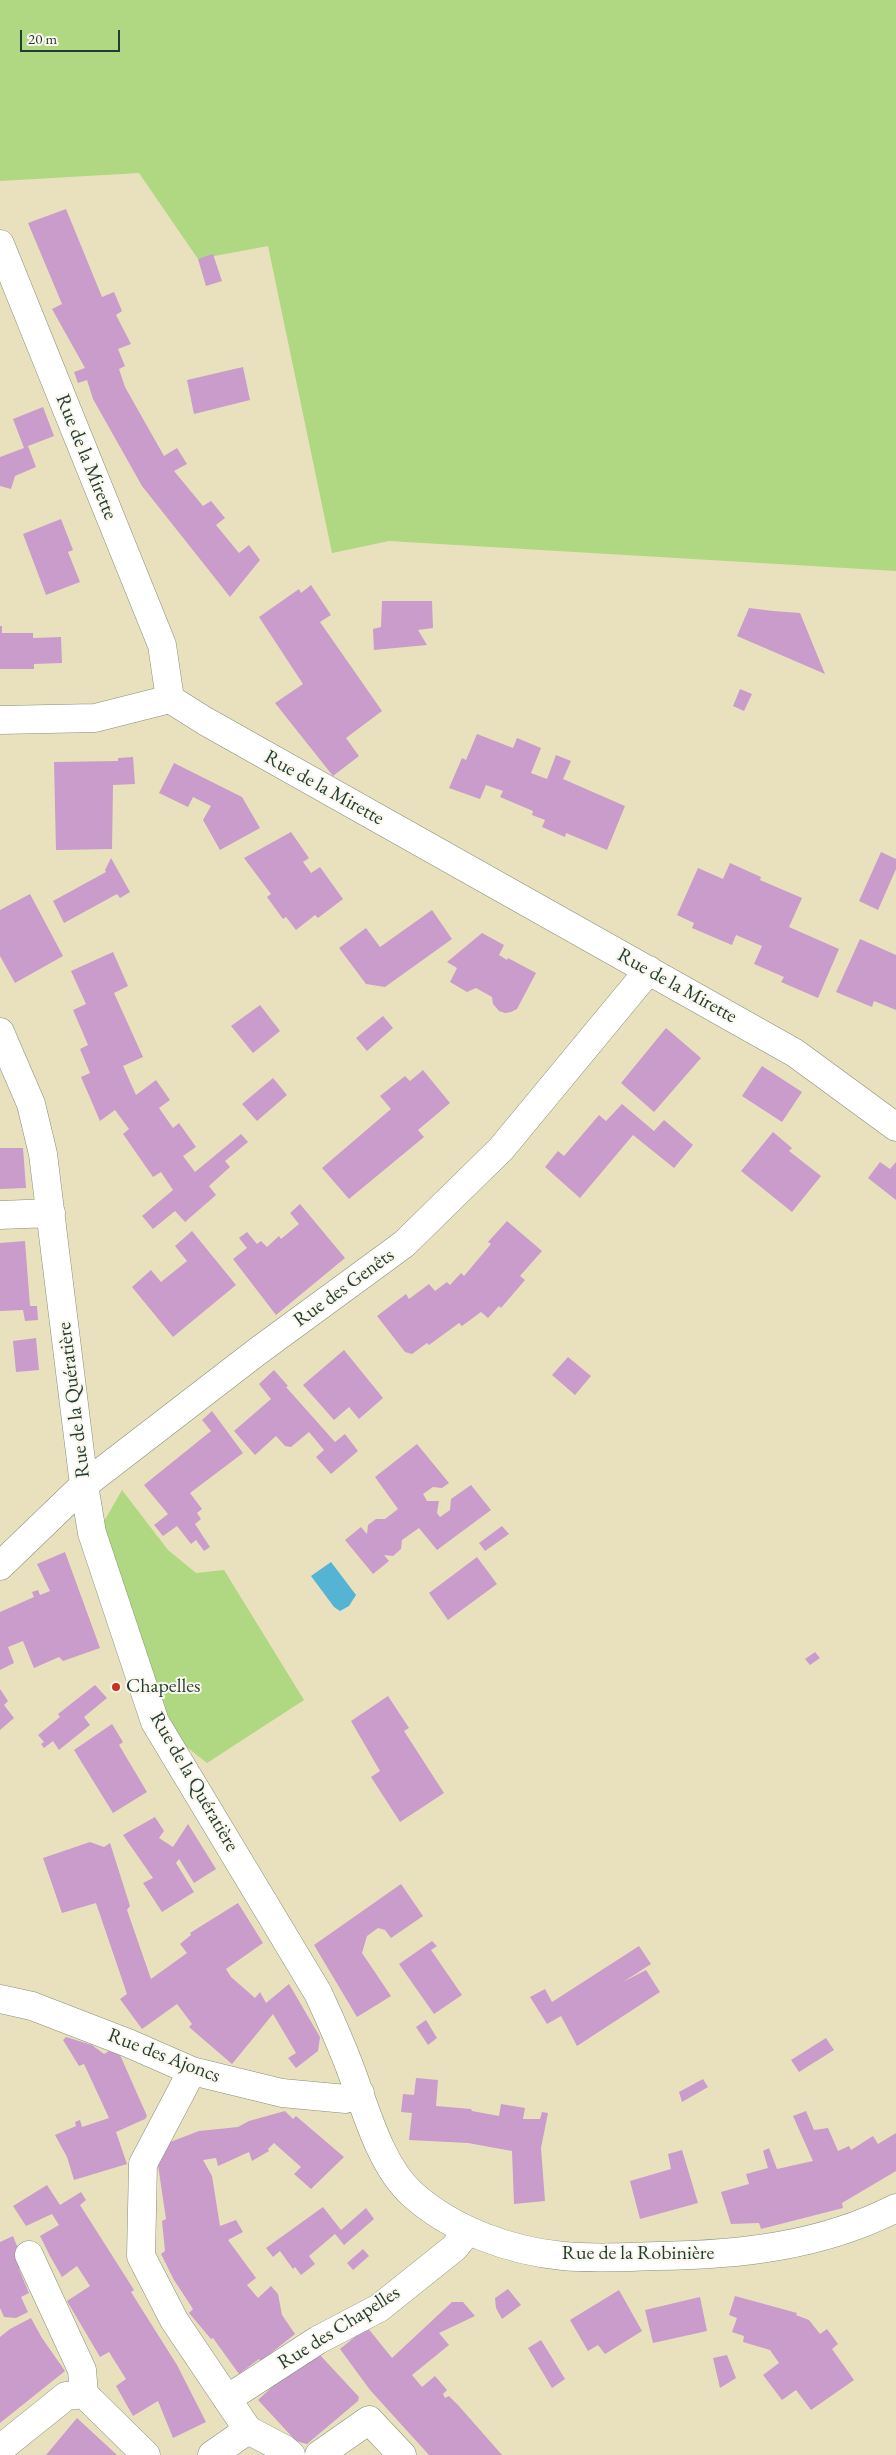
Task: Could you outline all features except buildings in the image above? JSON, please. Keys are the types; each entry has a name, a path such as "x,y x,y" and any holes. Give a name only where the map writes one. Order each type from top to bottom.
{"street":[{"name":"Rue de la Mirette","path":"0,244 162,645 170,698 213,726 795,1053 896,1127"},
{"path":"0,720 96,718 170,698"},
{"name":"Rue des Genêts","path":"0,1566 84,1485 258,1351 404,1244 501,1149 649,970"},
{"name":"Rue de la Quératière","path":"0,1032 7,1069 31,1104 38,1128 51,1213 84,1485 92,1533 155,1722 318,1993 338,2036 360,2093"},
{"path":"0,1215 51,1213"},
{"name":"Rue des Ajoncs","path":"0,2000 32,2006 128,2043 192,2071 282,2093 346,2099 360,2093"},
{"path":"192,2071 144,2164 141,2256 174,2320 248,2430 292,2455"},
{"name":"Rue de la Robinière","path":"360,2093 385,2156 395,2175 412,2194 468,2231 528,2250 564,2256 688,2256 757,2251 843,2230 896,2208"},
{"name":"Rue des Chapelles","path":"227,2399 318,2340 379,2308 454,2248 468,2231"},
{"path":"29,2255 82,2370 84,2394 146,2455"},
{"path":"0,2449 66,2396 84,2394"},
{"path":"319,2455 369,2420 402,2455"},
{"path":"212,2455 248,2430"}],"green space":[{"path":"0,0 896,0 896,571 389,541 332,553 268,246 198,259 139,173 0,181"},
{"path":"122,1490 168,1550 196,1573 224,1570 304,1700 207,1763 155,1722 94,1539"}],"water":[{"path":"331,1562 356,1595 349,1606 340,1611 334,1607 311,1576"}],"place":[{"name":"Chapelles","path":"116,1687"}]}
